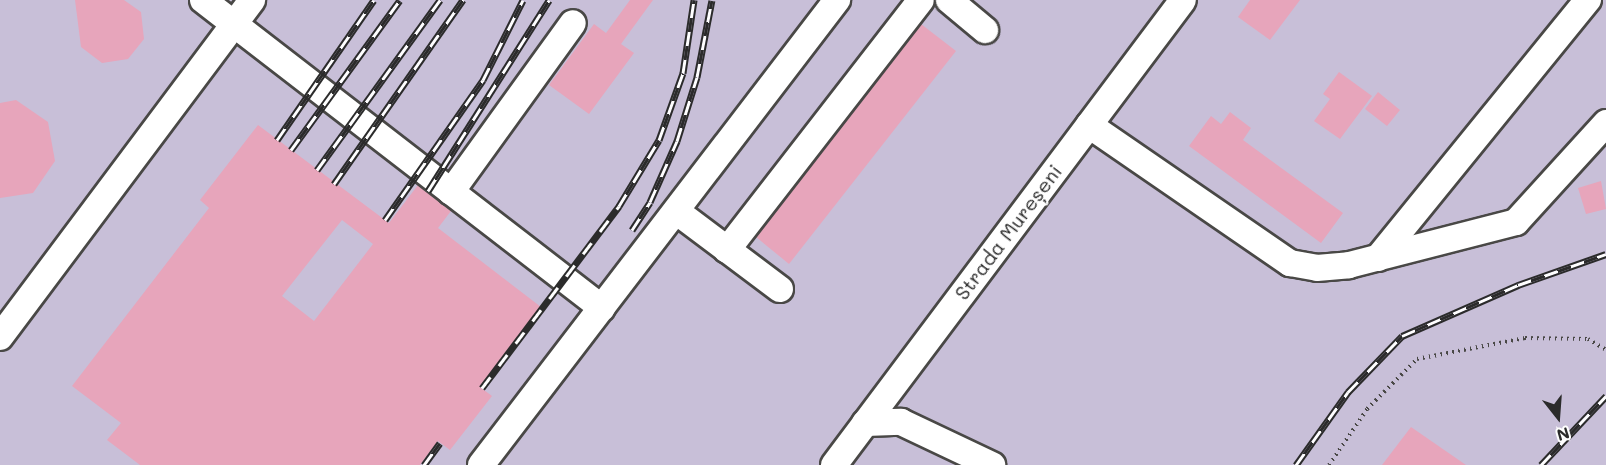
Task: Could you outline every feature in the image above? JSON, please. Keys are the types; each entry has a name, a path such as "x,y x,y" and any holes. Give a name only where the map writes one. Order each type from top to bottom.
{"street":[{"path":"203,0 602,308"},
{"path":"0,337 252,0"},
{"path":"481,465 837,0"},
{"path":"727,250 921,0"},
{"path":"949,0 985,30"},
{"name":"Strada Mureșeni","path":"834,465 1183,0"},
{"path":"1378,258 1588,0"},
{"path":"451,192 573,23"},
{"path":"1089,125 1290,263 1317,268 1378,258 1516,222 1606,123"},
{"path":"1580,152 1606,145"},
{"path":"676,211 780,289"},
{"path":"865,423 901,422 992,465"}],"path":[{"path":"1329,465 1367,409 1417,359 1525,338 1588,339 1606,350"}],"shaded area":[{"path":"0,0 1606,0 1606,465 0,465"}],"building":[{"path":"75,0 124,0 141,12 144,39 128,59 102,63 81,47"},
{"path":"630,0 653,0 621,44 634,53 589,114 549,85 594,24 606,33"},
{"path":"1250,0 1300,0 1270,40 1238,17"},
{"path":"921,24 956,51 789,264 756,237"},
{"path":"1339,72 1372,96 1340,139 1314,121 1330,99 1323,94"},
{"path":"1378,92 1400,110 1387,126 1365,109"},
{"path":"16,100 48,122 55,161 33,193 0,198 0,103"},
{"path":"1230,112 1251,128 1243,140 1343,213 1321,243 1189,146 1211,116 1221,124"},
{"path":"258,125 389,223 418,185 451,211 438,228 541,307 480,387 492,396 450,450 438,441 420,465 140,465 107,440 121,423 72,386 209,208 200,200","holes":["342,220 373,244 314,321 282,296"]},
{"path":"1601,181 1606,209 1586,214 1578,188"},
{"path":"1411,427 1466,465 1382,465"}],"railway":[{"path":"277,140 374,0"},
{"path":"291,150 400,0"},
{"path":"317,170 440,0"},
{"path":"334,184 463,0"},
{"path":"385,220 483,80 523,0"},
{"path":"428,191 549,0"},
{"path":"482,388 619,206 659,140 683,73 694,0"},
{"path":"632,230 650,202 677,141 697,77 712,0"},
{"path":"1296,465 1348,392 1402,336 1518,285 1606,254"},
{"path":"1541,465 1606,396"},
{"path":"424,465 440,443"}]}
